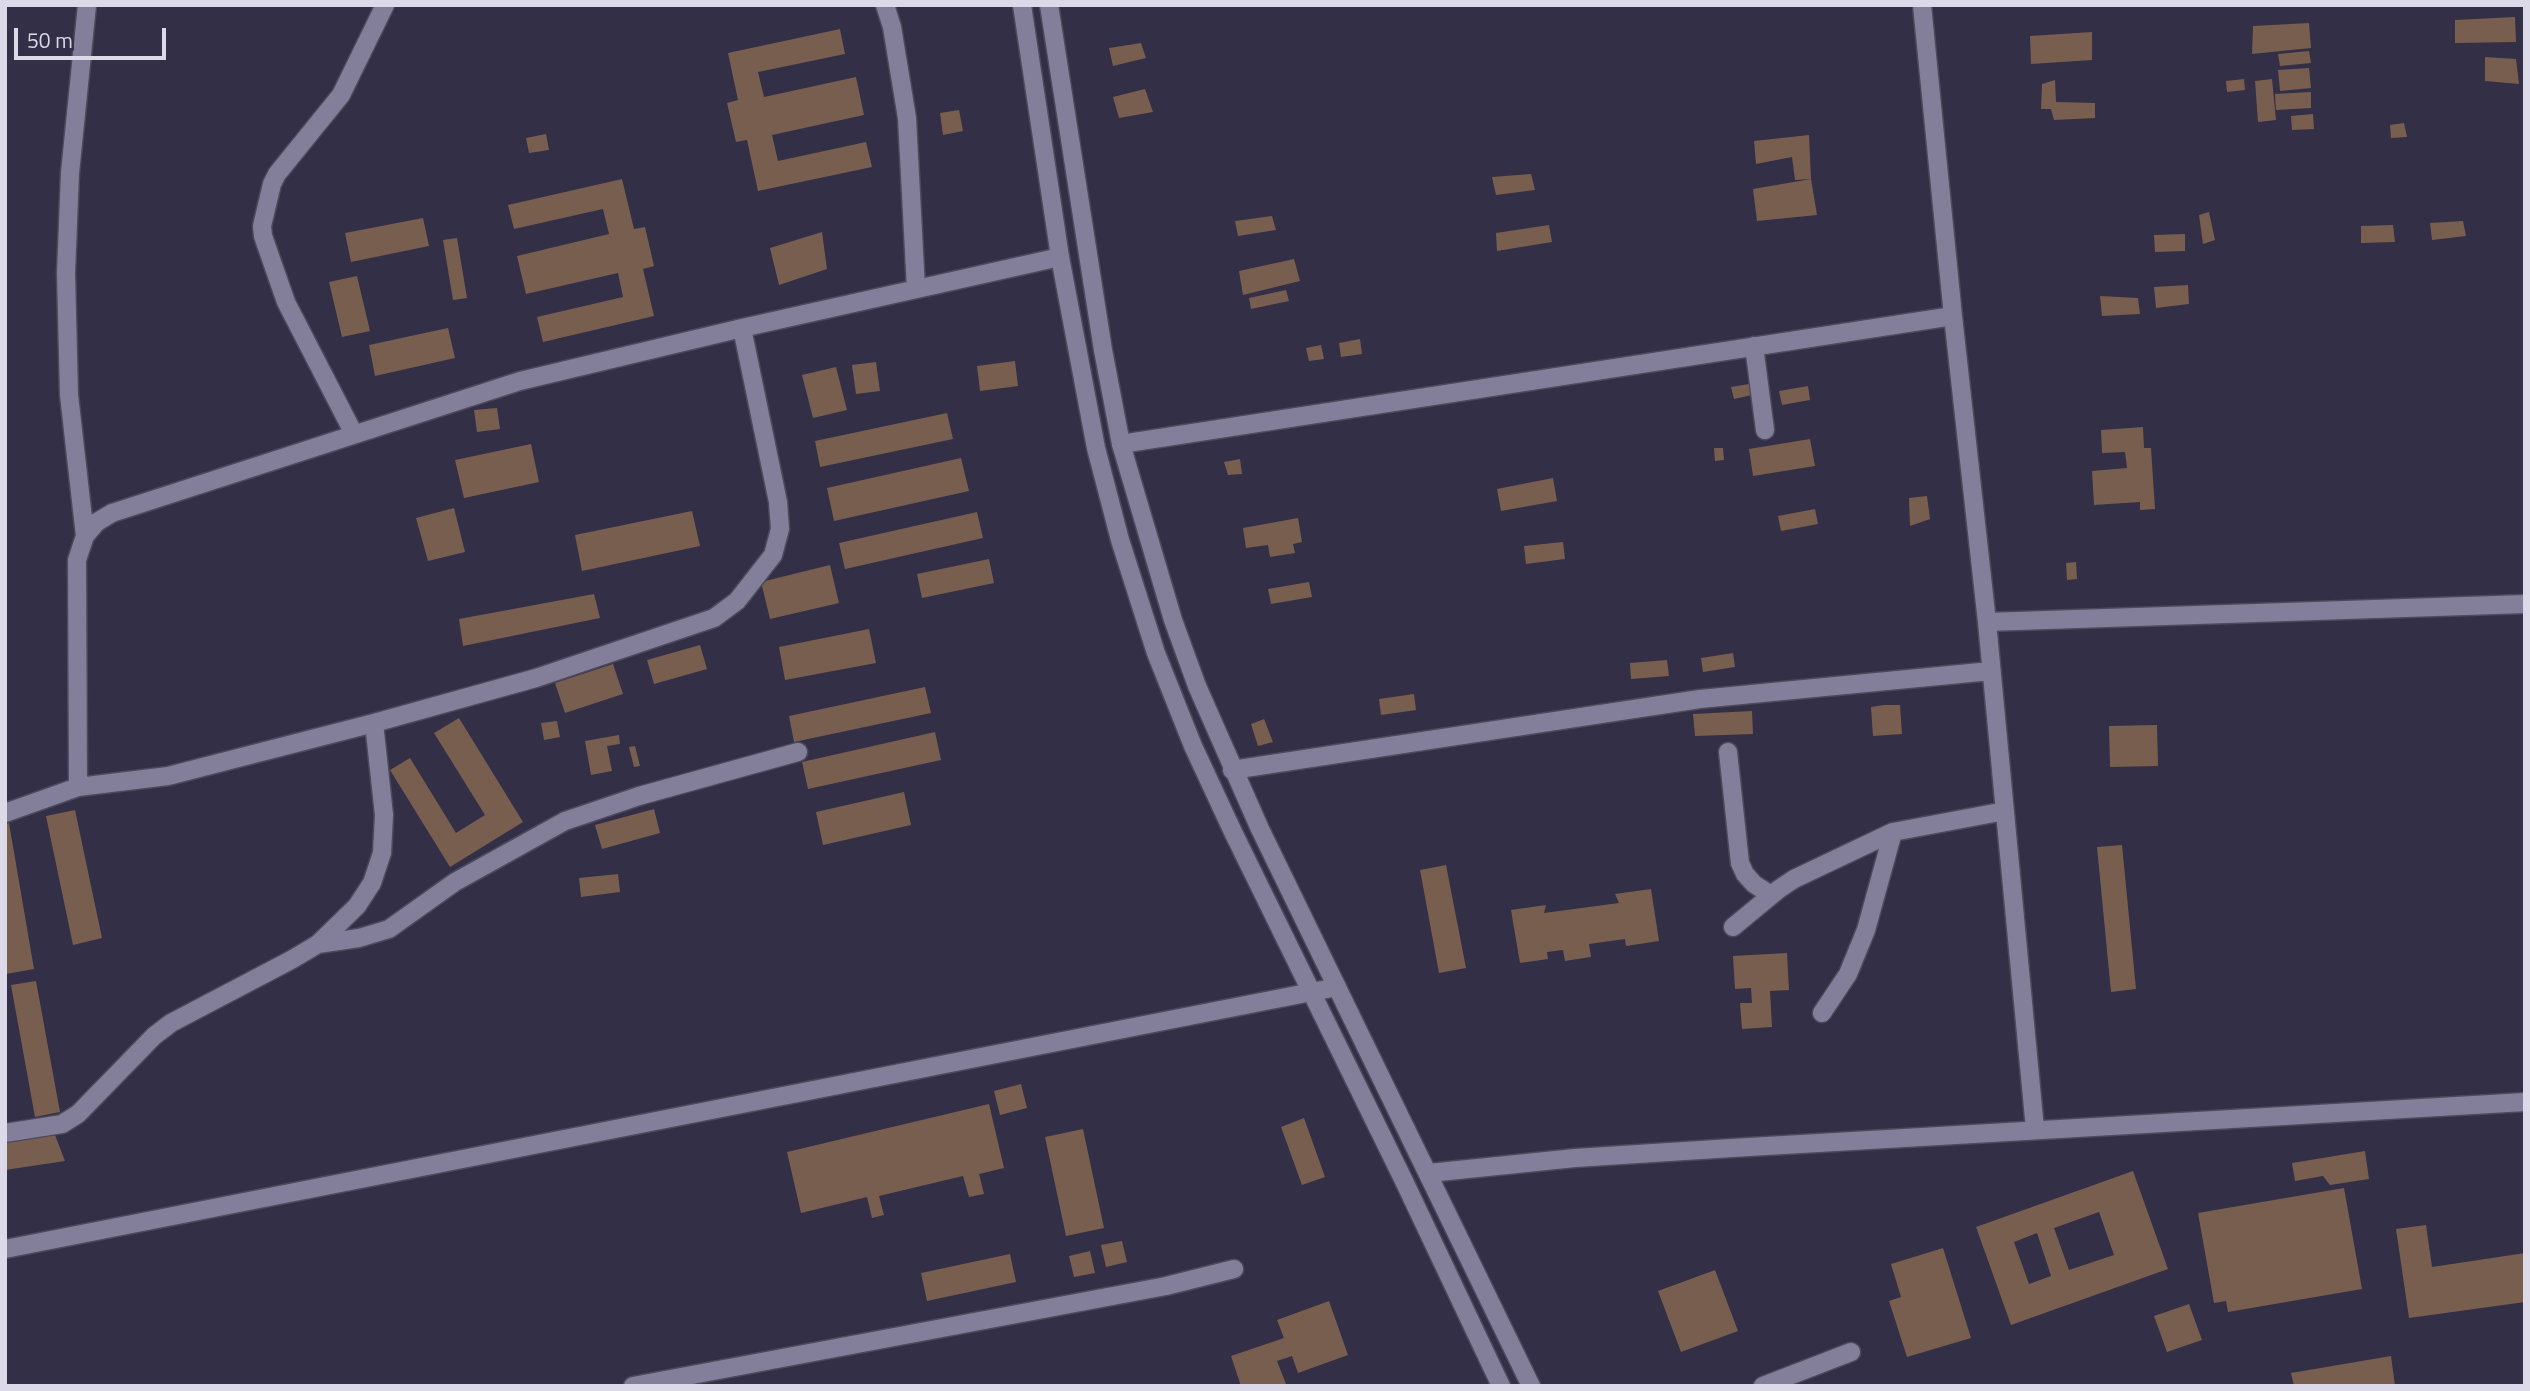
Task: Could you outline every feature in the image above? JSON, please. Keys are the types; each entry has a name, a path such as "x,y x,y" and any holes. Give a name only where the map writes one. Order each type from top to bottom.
{"street":[{"path":"86,536 69,395 66,273 70,173 87,5"},
{"path":"354,434 286,302 262,226 277,174 341,95 385,5"},
{"path":"885,5 895,39 907,118 916,289"},
{"path":"1022,5 1060,257 1096,448 1120,540 1156,653 1193,746 1501,1386"},
{"path":"1049,5 1103,349 1121,444 1173,620 1232,770 1531,1386"},
{"path":"1922,5 1987,622 2035,1129"},
{"path":"79,787 77,560 86,536 97,523 112,513 520,382 742,328 1060,257"},
{"path":"1121,444 1953,316"},
{"path":"5,813 79,787 168,776 374,723 549,673 714,618 737,601 773,555 780,528 778,502 742,328"},
{"path":"1754,346 1765,430"},
{"path":"1987,622 2525,604"},
{"path":"1232,770 1700,699 1991,671"},
{"path":"5,1133 62,1124 78,1114 155,1036 172,1023 318,944 357,906 372,883 382,853 384,815 374,723"},
{"path":"318,944 359,938 389,929 455,882 565,821 639,796 798,752"},
{"path":"1728,752 1740,863 1754,884 1771,895"},
{"path":"1733,928 1794,879 1893,832 2005,811"},
{"path":"1822,1013 1848,975 1866,930 1893,832"},
{"path":"5,1249 1337,987"},
{"path":"1429,1173 1575,1158 2525,1102"},
{"path":"633,1386 1166,1286 1234,1269"},
{"path":"1763,1386 1851,1352"}],"building":[{"path":"2515,17 2516,42 2455,43 2455,20"},
{"path":"2309,23 2311,48 2252,54 2253,26"},
{"path":"840,29 845,54 758,72 764,97 856,77 864,115 772,135 778,161 866,142 872,167 758,191 747,140 736,142 727,103 738,100 728,53"},
{"path":"2092,32 2092,60 2031,64 2030,36"},
{"path":"1141,43 1146,58 1113,66 1109,48"},
{"path":"2309,51 2311,63 2280,66 2278,54"},
{"path":"2485,57 2516,59 2519,84 2485,81"},
{"path":"2309,68 2311,88 2280,91 2278,70"},
{"path":"2244,79 2245,90 2227,92 2226,81"},
{"path":"2272,79 2276,120 2258,122 2255,81"},
{"path":"2055,80 2056,102 2095,103 2095,118 2054,120 2051,109 2041,109 2042,84"},
{"path":"1145,89 1153,112 1119,118 1113,97"},
{"path":"2311,92 2311,108 2276,110 2275,94"},
{"path":"959,110 963,131 943,135 940,113"},
{"path":"2313,114 2314,129 2292,130 2291,116"},
{"path":"2404,123 2407,137 2391,138 2390,125"},
{"path":"546,134 549,150 529,153 526,138"},
{"path":"1809,135 1811,179 1795,180 1792,157 1756,164 1754,141"},
{"path":"1531,174 1535,190 1496,195 1492,177"},
{"path":"622,179 634,229 645,227 654,266 643,269 654,316 543,342 537,317 623,297 618,273 526,294 517,256 609,234 603,209 514,229 508,205"},
{"path":"1811,179 1817,215 1757,221 1753,189"},
{"path":"2209,212 2215,240 2203,244 2199,215"},
{"path":"1272,216 1276,230 1238,236 1235,221"},
{"path":"423,218 429,246 351,262 345,233"},
{"path":"2463,221 2466,236 2432,240 2430,223"},
{"path":"1549,225 1552,242 1497,251 1496,233"},
{"path":"2393,225 2395,242 2361,243 2361,226"},
{"path":"822,232 827,269 779,285 770,248"},
{"path":"2185,234 2185,251 2155,252 2154,235"},
{"path":"457,238 467,298 453,300 443,240"},
{"path":"1294,259 1300,281 1243,295 1239,271"},
{"path":"357,276 370,331 342,337 329,282"},
{"path":"2188,285 2189,304 2156,308 2154,287"},
{"path":"1286,290 1289,301 1251,309 1249,298"},
{"path":"2100,296 2138,298 2140,314 2102,316"},
{"path":"448,328 455,358 375,376 369,345"},
{"path":"1360,339 1362,354 1341,357 1339,343"},
{"path":"1321,345 1324,359 1309,361 1306,348"},
{"path":"1015,361 1018,386 980,391 977,366"},
{"path":"876,362 880,391 856,394 852,365"},
{"path":"836,367 847,410 813,418 802,375"},
{"path":"1749,384 1752,395 1734,399 1731,387"},
{"path":"1808,386 1810,400 1782,405 1779,391"},
{"path":"497,408 500,429 477,432 474,410"},
{"path":"947,413 953,439 820,467 815,441"},
{"path":"2143,427 2144,448 2151,448 2155,509 2140,510 2140,502 2094,505 2092,471 2127,468 2125,452 2102,453 2101,430"},
{"path":"1810,439 1815,466 1753,476 1749,449"},
{"path":"531,444 539,482 464,498 455,460"},
{"path":"1714,448 1723,448 1724,460 1715,461"},
{"path":"961,458 969,491 834,521 827,488"},
{"path":"1240,459 1242,474 1228,475 1224,462"},
{"path":"1553,478 1557,501 1501,511 1497,489"},
{"path":"1927,496 1930,519 1910,526 1909,498"},
{"path":"454,508 465,552 428,561 416,518"},
{"path":"1815,509 1818,524 1781,531 1778,516"},
{"path":"692,511 700,546 582,571 575,535"},
{"path":"977,512 983,538 845,569 839,543"},
{"path":"1298,518 1302,542 1293,544 1295,553 1270,557 1268,545 1246,548 1243,528"},
{"path":"1563,542 1565,559 1526,564 1524,546"},
{"path":"989,559 994,583 922,598 917,574"},
{"path":"2076,562 2077,579 2067,580 2066,563"},
{"path":"830,565 839,603 770,619 761,582"},
{"path":"1309,582 1312,597 1271,604 1268,589"},
{"path":"594,594 600,618 463,646 459,619"},
{"path":"869,629 876,663 785,680 779,647"},
{"path":"700,645 707,669 654,684 647,660"},
{"path":"1733,653 1735,667 1703,672 1701,658"},
{"path":"1667,660 1669,676 1631,679 1630,663"},
{"path":"613,664 623,694 565,713 555,683"},
{"path":"925,687 931,713 794,742 789,716"},
{"path":"1414,694 1416,710 1381,715 1379,699"},
{"path":"1900,705 1902,734 1873,736 1871,707"},
{"path":"1752,711 1753,734 1695,736 1693,714"},
{"path":"459,718 523,822 450,867 390,770 410,758 456,833 485,815 434,733"},
{"path":"1264,719 1273,742 1258,746 1251,724"},
{"path":"557,721 560,737 544,740 541,723"},
{"path":"2157,725 2158,766 2110,767 2109,726"},
{"path":"935,732 941,760 808,789 802,762"},
{"path":"619,735 620,744 607,746 612,771 591,775 585,741"},
{"path":"635,746 640,766 634,767 629,747"},
{"path":"904,792 911,825 823,845 816,812"},
{"path":"654,809 660,833 602,849 595,825"},
{"path":"75,810 102,938 73,945 46,816"},
{"path":"9,823 34,969 6,974 5,824"},
{"path":"2122,845 2136,989 2111,992 2097,847"},
{"path":"1446,865 1466,968 1439,973 1420,870"},
{"path":"618,874 620,892 581,897 579,878"},
{"path":"1651,889 1659,941 1626,946 1625,939 1589,944 1591,957 1565,961 1563,950 1547,952 1548,959 1520,963 1511,910 1546,905 1544,913 1619,903 1615,894"},
{"path":"1787,953 1789,990 1770,991 1772,1027 1742,1029 1740,1003 1752,1003 1751,988 1735,989 1733,956"},
{"path":"36,981 60,1112 35,1117 11,985"},
{"path":"1021,1084 1027,1108 1000,1115 994,1091"},
{"path":"989,1104 1004,1168 979,1174 984,1194 969,1197 963,1176 879,1196 884,1215 872,1218 867,1197 801,1213 787,1152"},
{"path":"1304,1118 1325,1177 1302,1185 1281,1127"},
{"path":"1083,1129 1104,1228 1066,1236 1045,1137"},
{"path":"55,1135 65,1161 5,1170 5,1143"},
{"path":"2365,1151 2369,1179 2330,1185 2323,1176 2295,1181 2292,1163"},
{"path":"2133,1171 2168,1269 2011,1325 1976,1227","holes":["2099,1212 2114,1255 2069,1270 2054,1228","2037,1233 2051,1276 2029,1284 2014,1242"]},
{"path":"2344,1188 2362,1289 2228,1312 2226,1301 2214,1303 2198,1213"},
{"path":"2426,1225 2432,1267 2525,1253 2525,1302 2409,1318 2396,1229"},
{"path":"1122,1241 1127,1262 1106,1267 1101,1245"},
{"path":"1943,1248 1971,1338 1907,1357 1889,1301 1901,1297 1891,1264"},
{"path":"1090,1251 1095,1273 1074,1277 1069,1256"},
{"path":"1010,1254 1016,1282 927,1301 921,1273"},
{"path":"1715,1270 1738,1331 1681,1352 1658,1291"},
{"path":"1329,1301 1348,1355 1298,1373 1292,1356 1277,1361 1286,1384 1241,1386 1231,1356 1284,1338 1277,1320"},
{"path":"2189,1304 2202,1340 2167,1352 2154,1316"},
{"path":"2391,1356 2395,1386 2294,1386 2291,1373"}]}
